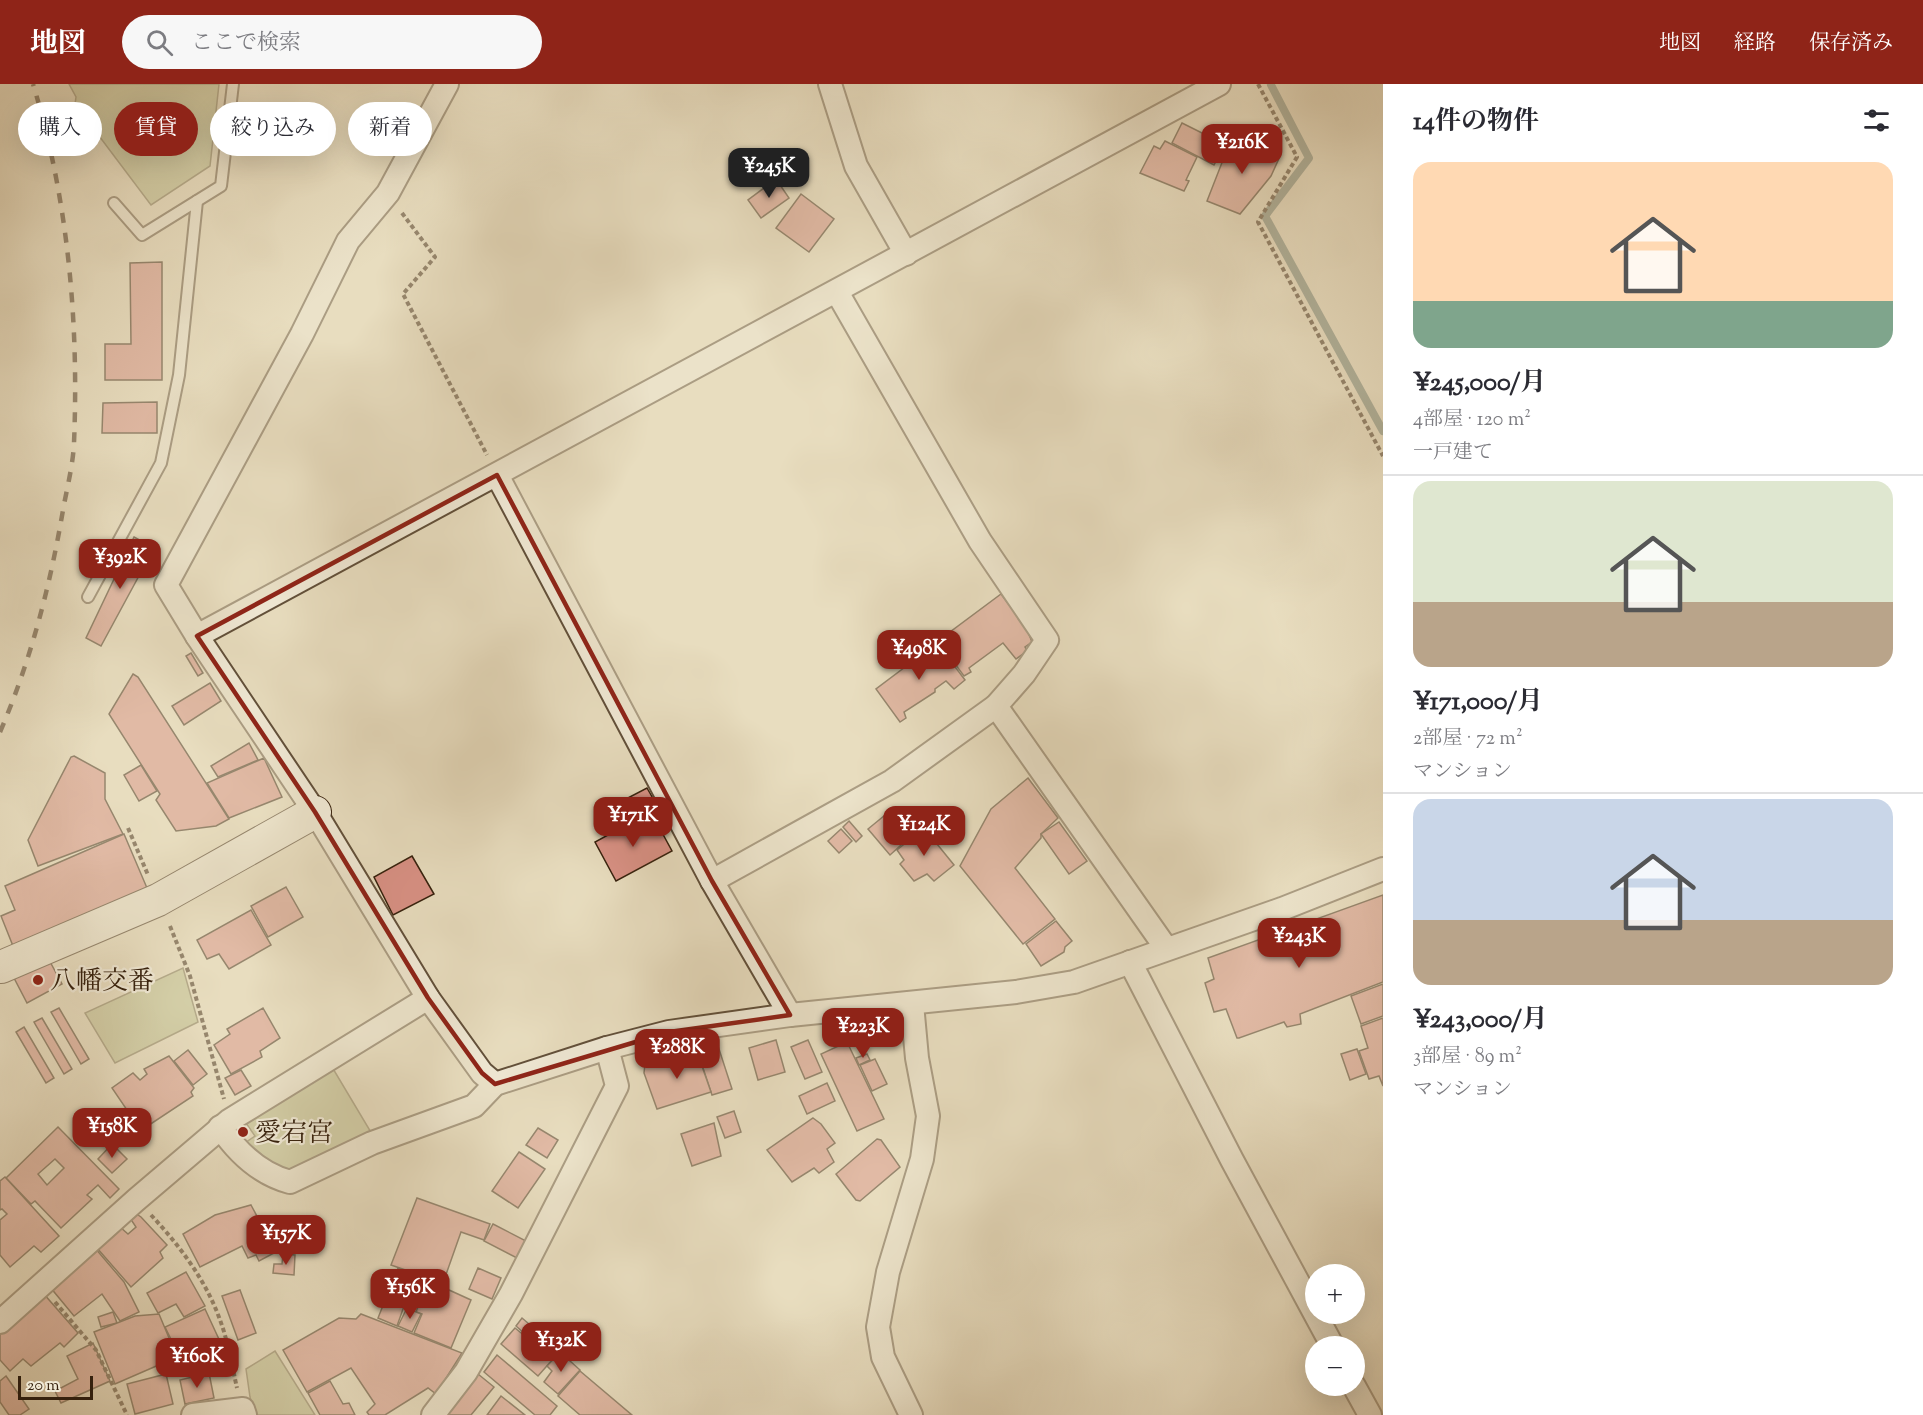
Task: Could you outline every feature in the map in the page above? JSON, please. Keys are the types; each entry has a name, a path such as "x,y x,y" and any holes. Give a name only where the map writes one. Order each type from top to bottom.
{"street":[{"path":"447,84 388,193 348,241 302,334 166,585 197,636 315,812 428,998 482,1073 495,1084"},
{"path":"830,84 856,166 906,254"},
{"path":"197,636 1219,84"},
{"path":"712,881 892,781 996,706 1024,674 1047,640 980,541 837,291"},
{"path":"497,475 712,881 790,1015"},
{"path":"996,706 1166,948"},
{"path":"0,968 158,900 315,812"},
{"path":"225,1123 230,1142 274,1178 290,1182 372,1143 474,1106 495,1084 607,1048 669,1032 790,1015 912,1004 1074,982 1282,909 1383,869"},
{"path":"1130,962 1232,1160 1327,1336"},
{"path":"0,1322 225,1123 428,998"},
{"path":"911,1415 883,1357 878,1327 888,1272 922,1159 928,1116 917,1058 912,1004"},
{"path":"433,1415 466,1372 511,1294 617,1086 607,1048"},
{"path":"1360,1396 1370,1415"},
{"path":"193,1415 244,1412"}],"lane":[{"path":"114,203 142,236 220,186 233,84"},
{"path":"88,597 161,463 179,375 196,201"}],"path":[{"path":"1258,84 1297,157 1258,222 1383,456"},
{"path":"388,193 435,257 403,294 497,475"},
{"path":"129,828 190,976 225,1123"},
{"path":"136,1200 170,1236 195,1269 220,1319 244,1412"},
{"path":"41,1286 96,1350 127,1415"}],"highlighted area":[{"path":"497,475 712,881 790,1015 669,1032 495,1084 482,1073 428,998 315,812 197,636"}],"green space":[{"path":"69,84 219,84 217,102 210,102 210,166 151,205 114,156 198,156 198,102 114,102 114,156 102,140 102,102 75,102 76,97"},
{"path":"183,968 198,1022 115,1063 85,1013"},
{"path":"332,1067 372,1134 290,1174 239,1147 255,1136 246,1123"},
{"path":"275,1351 315,1415 256,1415 250,1397 246,1369"}],"building":[{"path":"1182,123 1226,142 1214,165 1172,143"},
{"path":"1232,137 1281,154 1271,176 1240,214 1207,201"},
{"path":"1165,141 1197,157 1186,180 1189,181 1184,191 1140,173 1154,146 1160,149"},
{"path":"776,179 789,198 761,218 748,200"},
{"path":"801,194 834,219 809,252 776,228"},
{"path":"162,262 162,380 105,380 105,344 131,344 130,263"},
{"path":"157,402 157,433 102,433 103,403"},
{"path":"134,537 154,548 101,646 86,638"},
{"path":"1001,594 1026,627 1032,642 1025,647 1027,651 1016,659 1003,643 969,668 971,672 964,676 938,641"},
{"path":"937,643 965,680 954,689 946,681 935,689 935,692 904,712 906,718 900,722 876,689"},
{"path":"191,653 203,673 198,676 186,656"},
{"path":"133,674 138,677 229,819 216,826 176,831 156,800 160,794 109,714"},
{"path":"210,683 221,701 184,725 172,706"},
{"path":"249,743 258,760 218,777 211,766"},
{"path":"74,756 105,773 105,799 123,834 38,866 28,840 71,757"},
{"path":"264,758 282,797 229,818 207,783"},
{"path":"141,765 157,791 139,801 124,775"},
{"path":"1028,778 1058,818 1041,834 1041,838 1015,868 1055,919 1023,944 960,866 991,809"},
{"path":"647,788 659,809 632,824 620,802"},
{"path":"890,811 911,836 890,855 868,829"},
{"path":"653,816 672,851 616,881 595,842 617,830 619,834"},
{"path":"930,818 940,832 933,838 922,824"},
{"path":"849,821 862,836 856,842 843,827"},
{"path":"1059,822 1087,861 1069,874 1041,834"},
{"path":"924,828 954,865 934,881 927,874 914,881 900,864 904,860 897,850"},
{"path":"841,829 852,841 839,853 828,841"},
{"path":"124,834 147,888 13,946 1,916 15,910 5,886"},
{"path":"412,856 434,894 393,915 374,877"},
{"path":"286,887 303,917 268,937 251,906"},
{"path":"1383,895 1383,982 1300,1014 1301,1024 1287,1027 1284,1022 1239,1038 1237,1038 1226,1009 1214,1012 1205,983 1214,979 1208,958"},
{"path":"251,910 271,945 229,969 219,954 207,959 197,940"},
{"path":"1056,921 1072,941 1065,947 1064,952 1041,966 1026,944"},
{"name":"八幡交番","path":"48,958 62,984 27,1003 13,976"},
{"path":"1383,984 1383,1016 1361,1024 1351,996"},
{"path":"59,1008 89,1059 81,1064 51,1012"},
{"path":"263,1008 280,1038 260,1051 262,1057 231,1074 214,1045 230,1034 227,1029"},
{"path":"42,1018 72,1069 64,1074 34,1022"},
{"path":"1383,1018 1383,1086 1379,1076 1369,1079 1359,1051 1368,1048 1361,1026"},
{"path":"24,1027 54,1078 46,1083 16,1032"},
{"path":"776,1040 785,1072 758,1080 749,1048"},
{"path":"808,1040 822,1072 805,1079 791,1047"},
{"path":"847,1042 884,1119 857,1131 821,1054"},
{"path":"718,1046 732,1089 712,1095 698,1053"},
{"path":"696,1049 711,1092 657,1109 644,1073 645,1064 652,1062 655,1066 669,1061 667,1055 672,1053 675,1060 682,1057 682,1054"},
{"path":"1357,1049 1366,1074 1350,1080 1341,1054"},
{"path":"188,1050 207,1074 193,1085 174,1061"},
{"path":"867,1054 870,1060 859,1065 856,1058"},
{"path":"169,1056 194,1088 191,1092 193,1096 146,1127 150,1133 146,1138 112,1088 133,1073 140,1080 147,1074 144,1069"},
{"path":"875,1059 887,1084 872,1091 860,1065"},
{"path":"241,1070 251,1086 235,1095 225,1078"},
{"path":"827,1083 835,1101 807,1114 799,1096"},
{"path":"734,1111 741,1132 725,1138 717,1117"},
{"path":"813,1118 821,1124 835,1143 827,1149 834,1162 819,1173 814,1168 792,1182 767,1150"},
{"path":"714,1123 721,1156 692,1166 681,1134"},
{"path":"58,1127 119,1189 110,1198 98,1185 87,1195 92,1199 61,1228 35,1201 31,1204 6,1178","holes":["55,1159 64,1168 47,1185 38,1174"]},
{"path":"538,1128 558,1140 547,1158 526,1145"},
{"path":"877,1139 881,1140 900,1167 860,1201 856,1200 836,1174"},
{"path":"112,1144 127,1159 112,1173 98,1159"},
{"path":"519,1152 545,1169 518,1208 492,1191"},
{"path":"5,1177 59,1236 41,1252 34,1246 10,1267 0,1255 0,1220 7,1214 2,1209 0,1210 0,1181"},
{"path":"417,1198 490,1224 484,1240 461,1232 443,1283 391,1265"},
{"path":"251,1205 276,1252 259,1261 256,1255 248,1258 242,1246 200,1267 183,1234 215,1215"},
{"path":"135,1213 167,1245 160,1252 163,1258 131,1287 97,1248 120,1227 128,1234 136,1227 130,1218"},
{"path":"493,1224 526,1241 517,1258 484,1241"},
{"path":"95,1248 124,1282 139,1312 120,1321 102,1294 74,1316 50,1287"},
{"path":"283,1254 295,1255 294,1275 273,1273 274,1264 282,1264"},
{"path":"398,1268 415,1275 397,1326 378,1318"},
{"path":"478,1268 501,1278 492,1299 469,1289"},
{"path":"186,1272 205,1306 184,1317 176,1304 158,1313 147,1293"},
{"path":"416,1275 471,1300 451,1348 414,1333 422,1314 416,1312 423,1294 411,1288"},
{"path":"240,1290 256,1333 238,1340 222,1296"},
{"path":"43,1293 78,1333 64,1347 60,1343 31,1366 23,1359 10,1371 0,1360 0,1330"},
{"path":"407,1308 421,1314 412,1332 398,1326"},
{"path":"205,1309 223,1348 217,1351 221,1361 189,1376 165,1327"},
{"path":"113,1312 117,1323 101,1327 98,1317"},
{"path":"159,1314 177,1357 115,1384 94,1332 135,1316"},
{"path":"361,1314 462,1353 436,1394 428,1388 385,1415 369,1415 367,1412 375,1404 351,1368 307,1392 283,1350 339,1318 356,1319"},
{"path":"522,1318 549,1341 542,1349 516,1326"},
{"path":"515,1328 542,1350 549,1342 560,1351 538,1376 501,1344"},
{"path":"93,1343 110,1381 61,1403 55,1391 78,1379 67,1356"},
{"path":"560,1352 580,1370 558,1394 544,1382 552,1371 547,1366"},
{"path":"497,1355 557,1406 550,1415 535,1415 484,1372"},
{"path":"580,1371 632,1415 580,1415 558,1396"},
{"path":"209,1373 214,1398 185,1404 180,1380"},
{"path":"166,1374 173,1404 135,1414 127,1384"},
{"path":"478,1374 494,1387 471,1415 444,1415"},
{"path":"6,1376 29,1409 20,1415 9,1415 0,1402 0,1381"},
{"path":"330,1381 343,1404 349,1403 355,1415 320,1415 308,1393"},
{"path":"501,1396 525,1415 487,1415"}],"waterway":[{"path":"1271,85 1309,158 1265,216 1383,431"}],"railway":[{"path":"0,732 21,678 46,595 70,476 74,443 75,352 63,216 45,127 33,84"}],"place":[{"name":"八幡交番","path":"38,980"},
{"name":"愛宕宮","path":"243,1132"}]}
